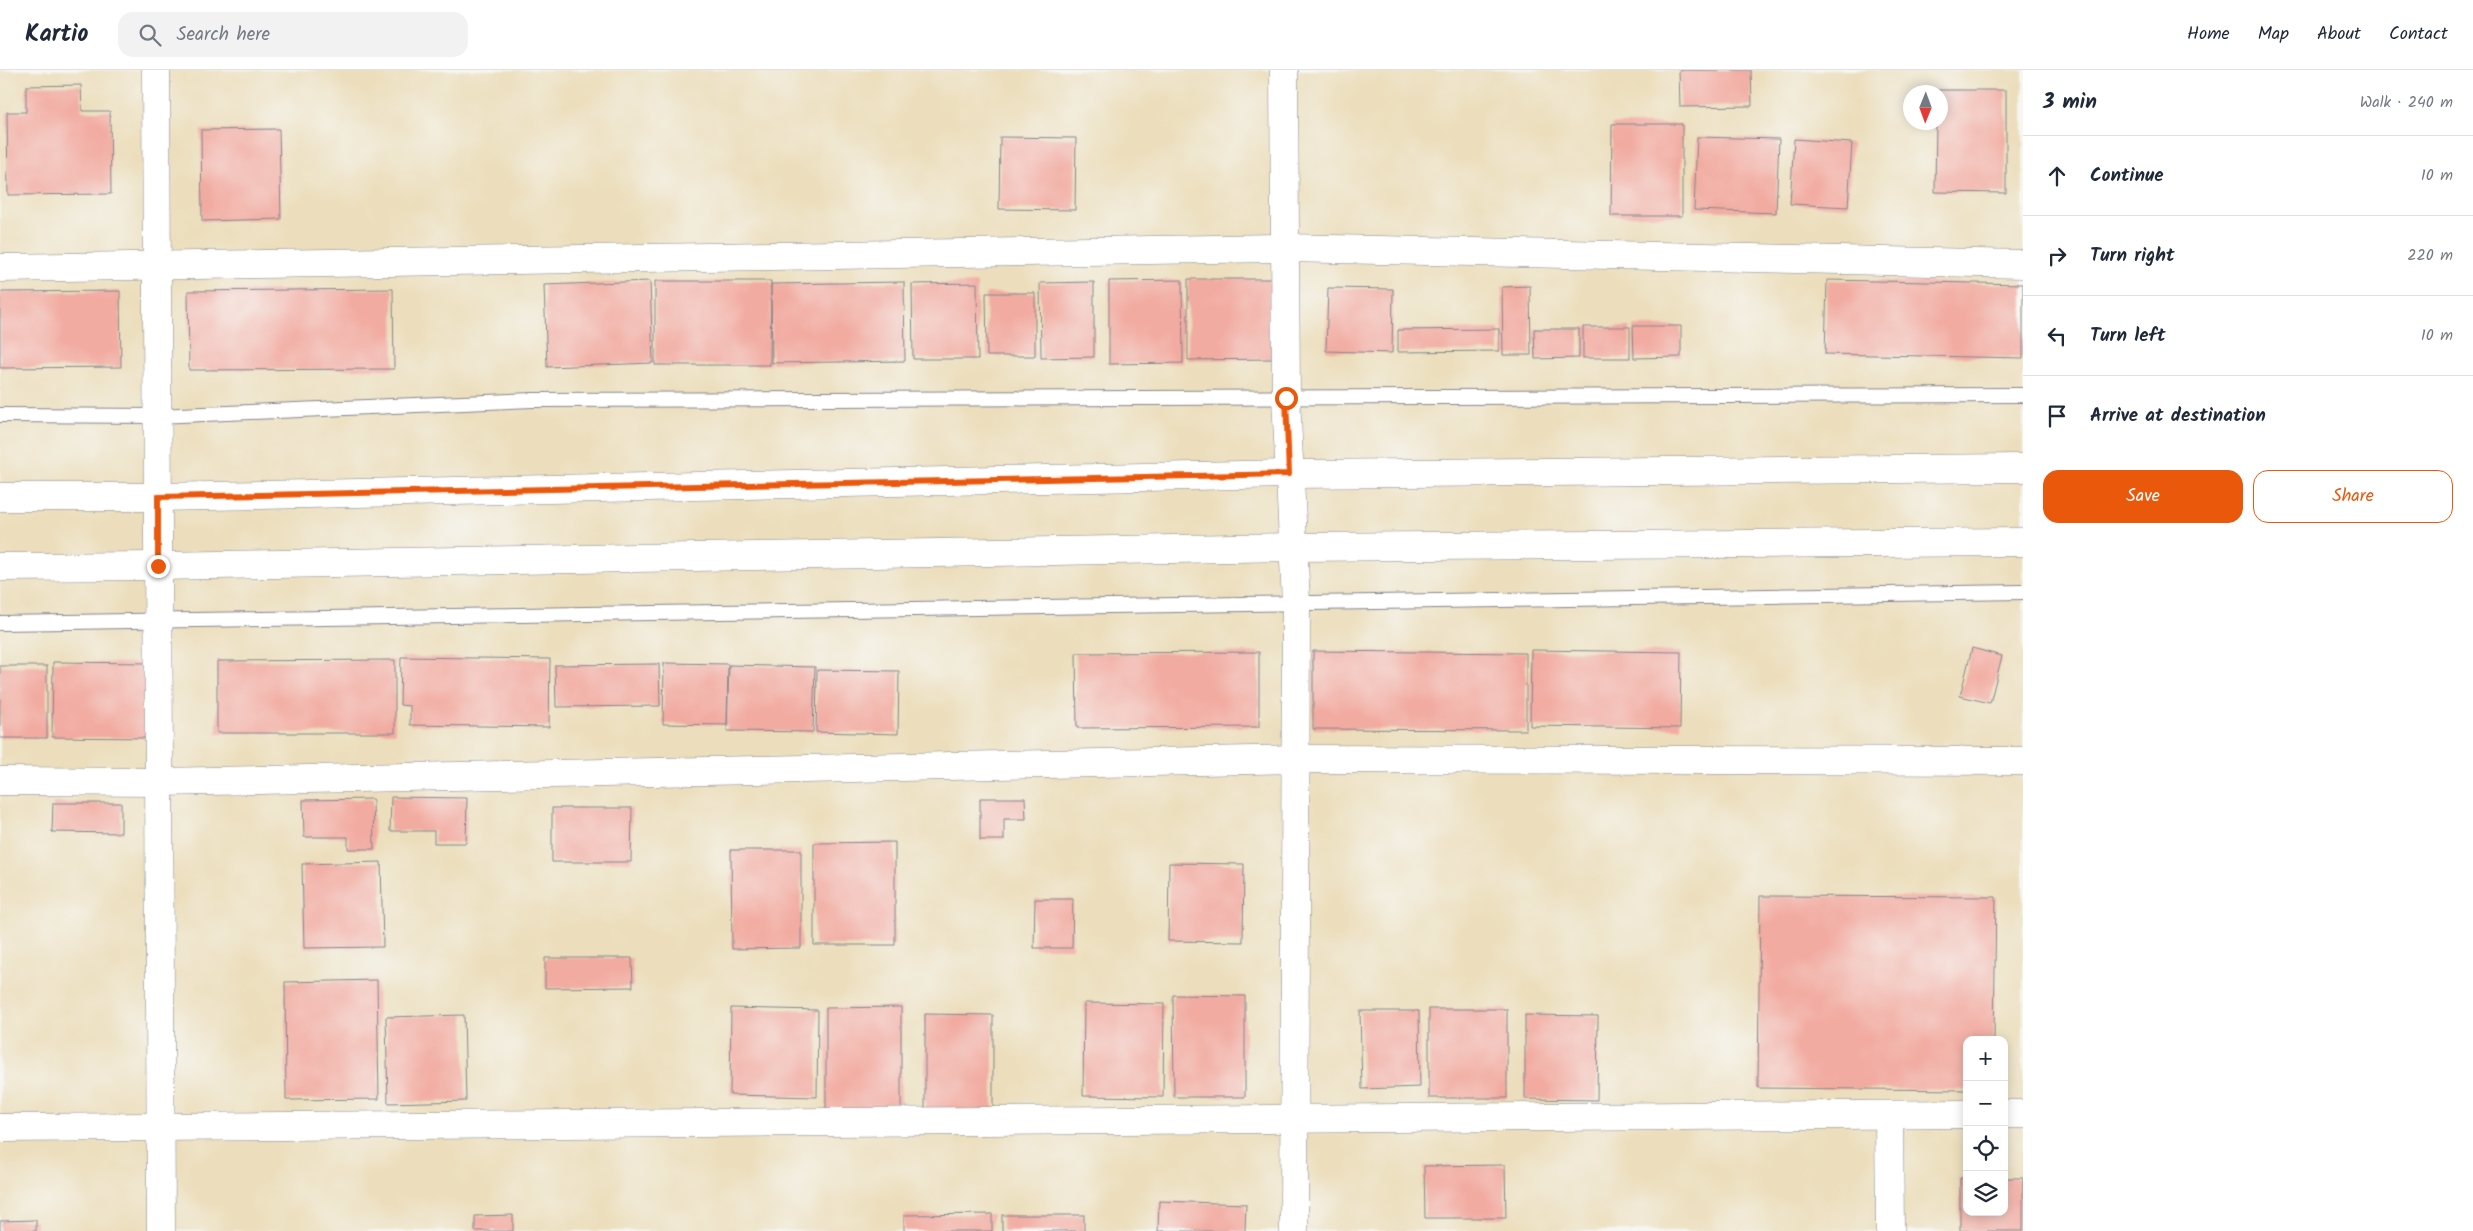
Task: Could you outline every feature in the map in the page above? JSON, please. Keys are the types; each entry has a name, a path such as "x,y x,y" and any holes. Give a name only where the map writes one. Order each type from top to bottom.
{"street":[{"path":"156,70 161,1231"},
{"path":"1284,70 1286,398 1296,602 1294,1231"},
{"path":"0,268 1285,248 2023,264"},
{"path":"0,497 158,497 1289,474 2023,468"},
{"path":"0,567 1294,547 2023,542"},
{"path":"0,781 159,782 1297,759 2023,761"},
{"path":"0,1128 1963,1114"},
{"path":"2008,1114 2023,1114"},
{"path":"1889,1115 1890,1231"}],"lane":[{"path":"0,415 157,416 533,400 2023,395"},
{"path":"0,623 2023,592"}],"building":[{"path":"1679,70 1751,70 1752,106 1680,107"},
{"path":"81,85 82,111 110,111 111,194 8,195 7,112 26,112 26,86"},
{"path":"1948,90 2006,90 2006,193 1935,192 1936,130 1948,130"},
{"path":"1612,124 1682,124 1682,216 1611,216"},
{"path":"279,129 281,219 202,221 201,130"},
{"path":"1000,137 1076,138 1075,210 999,209"},
{"path":"1697,137 1779,139 1776,213 1694,210"},
{"path":"1794,139 1852,143 1848,207 1790,204"},
{"path":"1188,279 1272,279 1272,359 1188,360"},
{"path":"1182,280 1183,363 1109,364 1109,281"},
{"path":"1827,280 2023,284 2023,358 1825,354"},
{"path":"650,281 653,363 547,367 544,285"},
{"path":"655,281 771,281 770,365 655,365"},
{"path":"904,282 905,361 772,363 771,284"},
{"path":"1094,282 1094,357 1041,358 1040,283"},
{"path":"977,283 978,359 913,359 912,284"},
{"path":"1530,286 1531,355 1503,355 1502,287"},
{"path":"1328,288 1393,289 1392,353 1326,351"},
{"path":"393,289 394,369 189,370 188,291"},
{"path":"120,291 121,367 0,368 0,292"},
{"path":"986,293 1035,293 1035,356 987,356"},
{"path":"1633,326 1681,326 1681,357 1634,358"},
{"path":"1583,327 1630,327 1630,358 1583,358"},
{"path":"1499,329 1499,351 1398,352 1398,330"},
{"path":"1534,329 1579,329 1579,358 1535,359"},
{"path":"1972,648 2002,656 1990,703 1960,696"},
{"path":"1531,650 1681,652 1680,728 1530,726"},
{"path":"1313,651 1526,653 1526,730 1313,729"},
{"path":"1259,652 1259,727 1077,728 1076,653"},
{"path":"401,657 550,659 549,727 410,725 410,706 400,705"},
{"path":"395,660 395,733 217,733 217,661"},
{"path":"53,662 147,663 146,738 52,737"},
{"path":"664,663 728,664 727,725 663,724"},
{"path":"659,664 660,706 556,707 555,665"},
{"path":"729,665 815,667 813,732 727,731"},
{"path":"0,666 47,666 47,738 0,738"},
{"path":"817,670 899,671 898,734 816,732"},
{"path":"391,797 467,798 466,843 434,843 434,831 390,831"},
{"path":"980,798 1025,798 1026,819 1004,819 1004,840 980,840"},
{"path":"373,799 374,849 348,849 348,837 304,837 303,800"},
{"path":"53,803 121,803 121,833 52,832"},
{"path":"552,808 632,808 631,862 552,862"},
{"path":"895,842 895,945 814,945 814,843"},
{"path":"731,850 801,850 801,948 732,949"},
{"path":"381,862 383,947 304,948 302,864"},
{"path":"1169,863 1244,864 1243,942 1168,941"},
{"path":"1760,896 1996,897 1994,1036 1963,1036 1963,1090 1758,1088"},
{"path":"1035,899 1073,899 1072,948 1034,948"},
{"path":"545,958 632,958 633,987 545,988"},
{"path":"377,980 379,1099 286,1100 285,982"},
{"path":"1173,995 1245,996 1245,1097 1174,1097"},
{"path":"1084,1003 1164,1004 1163,1097 1083,1096"},
{"path":"901,1007 901,1112 826,1112 826,1008"},
{"path":"731,1008 818,1010 817,1097 730,1095"},
{"path":"1429,1009 1507,1009 1507,1098 1429,1098"},
{"path":"1360,1011 1419,1011 1420,1087 1362,1089"},
{"path":"925,1014 993,1015 993,1110 925,1110"},
{"path":"464,1015 466,1101 388,1103 386,1017"},
{"path":"1525,1015 1598,1016 1597,1100 1525,1099"},
{"path":"1505,1165 1506,1218 1425,1218 1424,1166"},
{"path":"1960,1178 1963,1178 1963,1216 2008,1216 2008,1178 2023,1178 2023,1231 1960,1231"},
{"path":"1159,1201 1246,1204 1245,1231 1158,1231"},
{"path":"992,1214 992,1231 904,1231 904,1215"},
{"path":"513,1215 513,1231 475,1231 475,1216"},
{"path":"1002,1215 1084,1215 1084,1231 1002,1231"},
{"path":"36,1220 36,1231 0,1231 0,1221"}],"route":[{"path":"158,566 158,497 1289,474 1286,398"}]}
